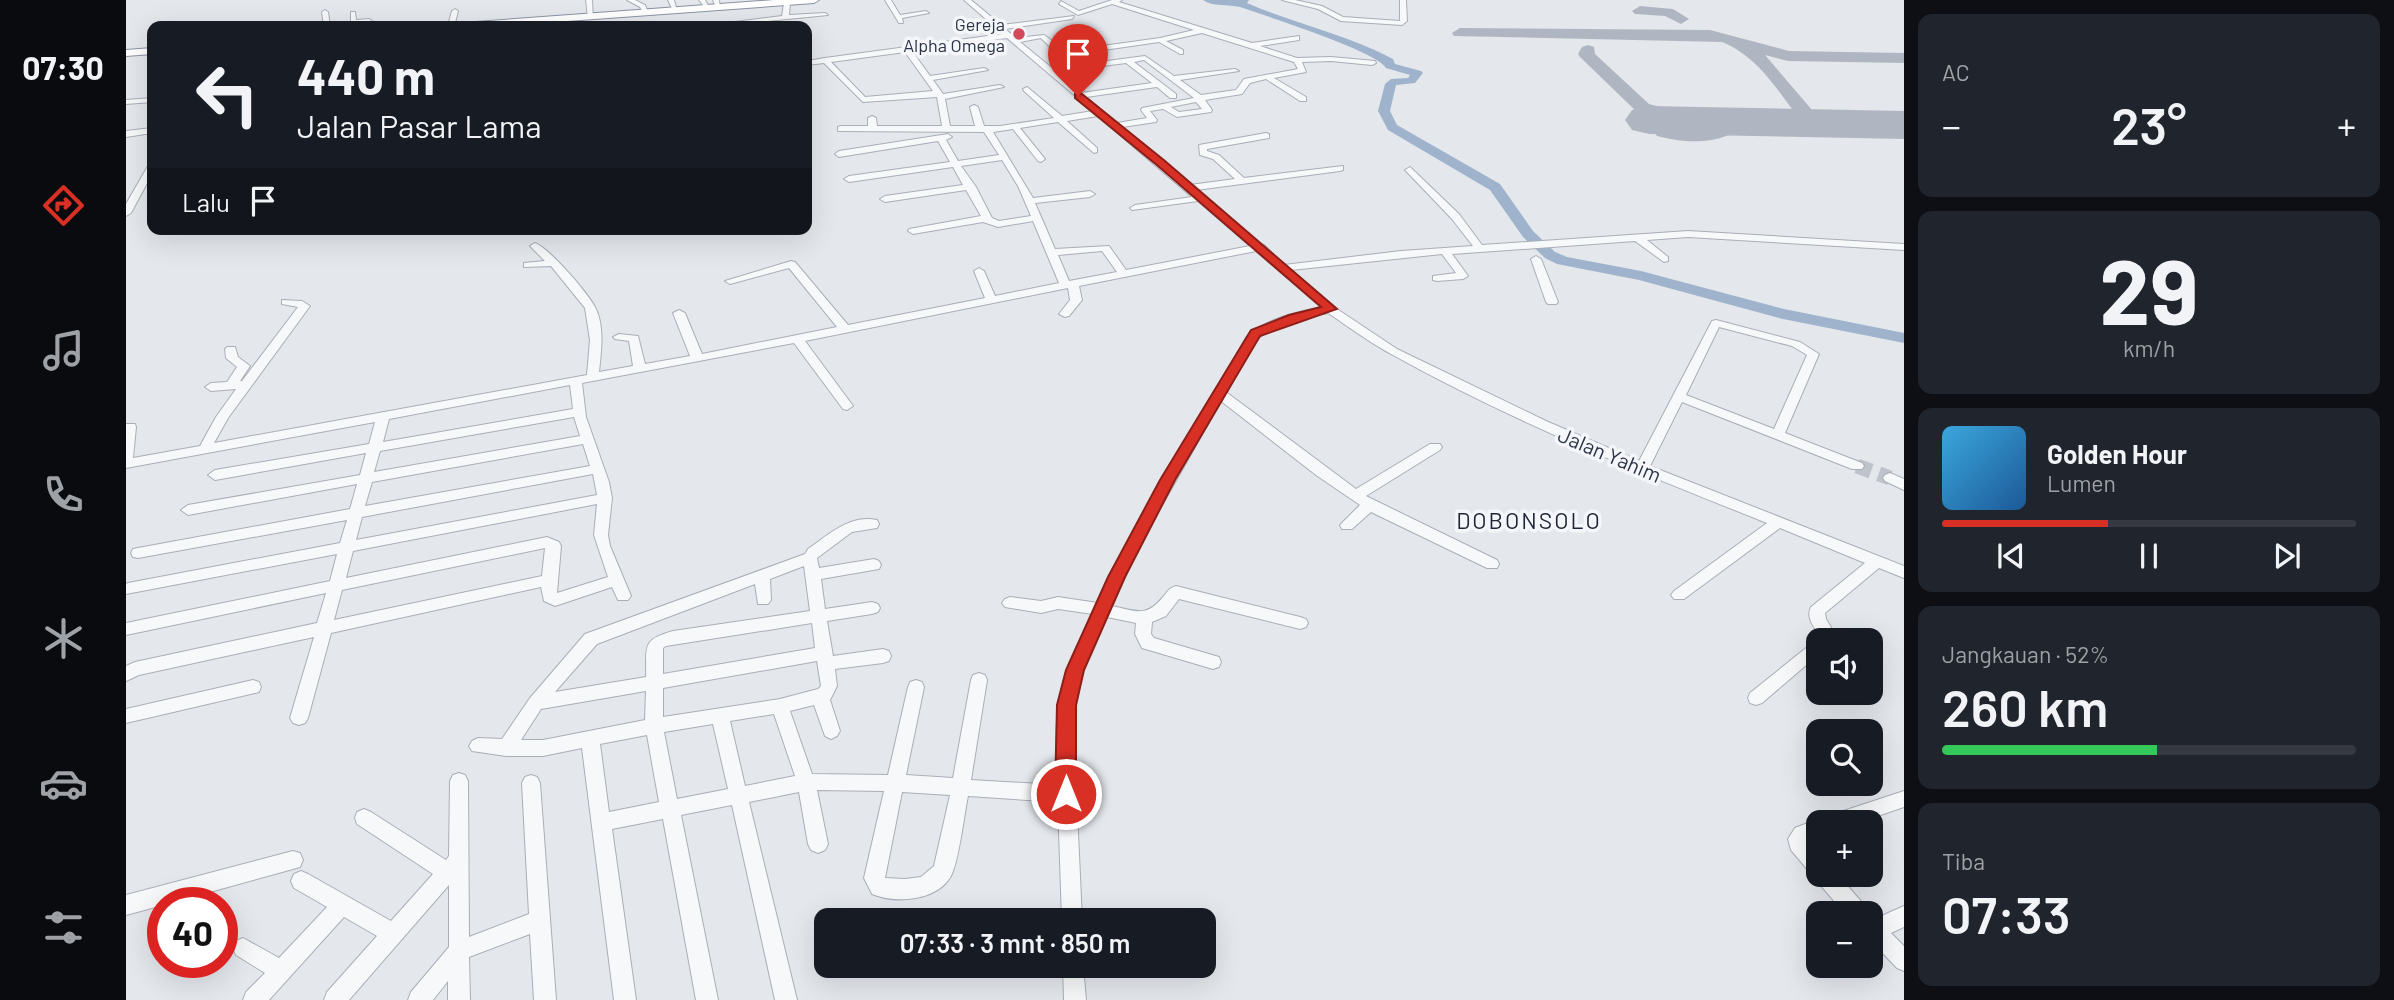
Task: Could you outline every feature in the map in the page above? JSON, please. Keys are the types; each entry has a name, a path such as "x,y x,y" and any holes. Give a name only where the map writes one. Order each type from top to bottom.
{"highway":[{"path":"502,21 814,0"},
{"path":"543,21 645,12 673,5 824,1"},
{"path":"126,52 147,50"}],"street":[{"path":"589,0 591,17"},
{"path":"630,0 643,6 645,12"},
{"path":"888,0 899,20 926,13"},
{"name":"Jalan Yahim","path":"967,0 1330,309 1379,342 1541,425 1876,562 1904,569"},
{"path":"1285,0 1320,7 1341,19 1402,23 1402,0"},
{"path":"1060,3 1078,13 1111,1 1297,60 1331,59 1372,63"},
{"path":"787,4 787,17"},
{"path":"367,11 368,21"},
{"path":"455,11 457,21"},
{"path":"325,12 326,21"},
{"path":"353,13 353,21"},
{"path":"748,21 825,15"},
{"path":"998,28 1072,17"},
{"path":"1104,62 1091,50 1223,29"},
{"path":"812,62 907,49 1042,36 1055,47"},
{"path":"1253,45 1296,38"},
{"path":"1160,40 1180,52"},
{"path":"853,45 857,55"},
{"path":"907,49 940,95 946,128"},
{"path":"1049,72 1145,58 1175,78 1200,99 1208,110 1186,118 1175,115 1164,106"},
{"path":"1126,59 1173,96"},
{"path":"825,60 863,100 940,95 1000,87"},
{"path":"1115,126 1153,120 1145,110 1239,92 1248,81 1303,69 1297,60"},
{"path":"929,78 984,70"},
{"path":"1175,78 1236,71"},
{"path":"1270,76 1270,79 1303,99"},
{"path":"1078,96 1156,85"},
{"path":"1027,89 1094,150"},
{"path":"126,102 147,100"},
{"path":"974,107 984,130 1005,157 1030,201 1050,252 1069,284 1076,300 1065,314"},
{"path":"841,129 872,123 984,130 1099,113"},
{"path":"1015,127 1041,159"},
{"path":"839,154 984,130"},
{"path":"126,134 147,132"},
{"path":"1242,181 1217,158 1203,153 1202,147 1266,136"},
{"path":"941,138 971,187 987,217 985,219"},
{"path":"849,180 1005,157"},
{"path":"1191,188 1340,169"},
{"path":"1410,170 1439,197 1448,212 1469,231 1479,247"},
{"path":"126,213 131,196 147,173"},
{"path":"885,200 971,187"},
{"path":"1030,201 1090,194"},
{"path":"1135,208 1202,198"},
{"path":"913,231 985,219 998,224 1036,218"},
{"path":"1283,268 1362,257 1479,247 1688,234 1904,247"},
{"path":"1637,237 1664,259"},
{"path":"535,246 554,262 590,308 596,340 593,374"},
{"path":"1050,252 1105,247 1123,273"},
{"path":"126,464 208,443 383,416 1260,247"},
{"path":"1437,278 1463,276 1444,250"},
{"path":"1536,259 1552,302"},
{"path":"528,265 554,262"},
{"path":"730,281 783,265 793,265 837,330"},
{"path":"979,271 991,299"},
{"path":"208,443 246,384 304,306 286,302"},
{"path":"1071,908 1066,794 1067,705 1083,649 1168,480 1255,333 1293,318 1330,309"},
{"path":"679,313 685,335 696,354"},
{"path":"1642,468 1716,323 1805,348 1813,357 1778,435"},
{"path":"619,337 634,338 640,365"},
{"path":"797,338 847,406"},
{"path":"231,349 232,358 244,364 231,385"},
{"path":"576,380 578,412 605,498 601,536 623,596"},
{"path":"211,387 246,384"},
{"path":"1219,393 1369,505 1492,564"},
{"path":"1680,397 1857,466"},
{"path":"215,475 578,412"},
{"path":"299,718 321,630 383,416"},
{"path":"126,457 130,427"},
{"path":"188,510 586,439"},
{"path":"1355,496 1435,447"},
{"path":"138,553 597,469"},
{"path":"1890,478 1904,485"},
{"path":"128,589 605,498"},
{"path":"1347,525 1369,505"},
{"path":"1679,595 1778,522"},
{"path":"478,746 543,748 654,726 780,706 820,696 829,690 810,558 813,552 848,528 872,524"},
{"path":"126,629 547,542 554,547 549,597 555,600 616,580"},
{"path":"506,748 536,703 591,639 810,558"},
{"path":"1823,628 1818,620 1817,611 1876,562"},
{"path":"813,575 874,565"},
{"path":"762,575 763,600"},
{"path":"126,674 135,669 549,580"},
{"path":"1010,603 1041,607 1063,603 1102,608 1145,619 1160,612 1176,592 1300,623"},
{"path":"707,1000 654,726 655,646 660,641 818,614 872,608"},
{"path":"1145,619 1143,634 1148,643 1213,662"},
{"path":"536,703 655,682 825,658 883,656"},
{"path":"1756,698 1806,656"},
{"path":"916,687 874,878 879,887 898,891 915,889 935,879 943,871 961,788 979,680"},
{"path":"126,716 253,687"},
{"path":"820,696 831,731"},
{"path":"780,706 806,782 818,844"},
{"path":"720,715 786,1000"},
{"path":"590,739 625,1000"},
{"path":"459,781 453,865 459,951 459,1000"},
{"path":"603,822 806,782 894,783 1066,794"},
{"path":"531,783 545,1000"},
{"path":"1871,810 1904,799"},
{"path":"364,818 453,865"},
{"path":"1806,832 1798,838 1798,844 1806,854"},
{"path":"126,905 293,860"},
{"path":"335,1000 453,865"},
{"path":"301,881 393,934"},
{"path":"1835,887 1848,901"},
{"path":"254,1000 342,905"},
{"path":"1883,924 1904,916"},
{"path":"419,1000 459,951 540,920"},
{"path":"1883,939 1904,961"},
{"path":"243,948 281,971"},
{"path":"1074,978 1075,1000"}],"waterway":[{"path":"1208,0 1241,4"},
{"path":"1241,4 1244,0"},
{"path":"1241,4 1353,43 1389,61 1390,66 1417,73 1411,81 1395,81 1391,84 1384,111 1392,127 1495,187 1528,234 1550,255 1563,261 1641,276 1783,314 1904,338"}],"taxiway":[{"path":"1640,11 1668,12 1681,19"},
{"path":"1460,33 1710,35 1726,38 1741,44 1765,63 1805,114"},
{"path":"1746,44 1788,56 1904,58"},
{"path":"1588,50 1586,54 1589,58 1643,108 1689,121"},
{"path":"1784,123 1799,120 1805,114"},
{"path":"1805,114 1837,124"},
{"path":"1664,132 1684,136 1702,135 1719,131 1736,122"}],"runway":[{"path":"1649,120 1904,125"}],"tunnel":[{"path":"1857,466 1890,478"}],"place":[{"name":"Gereja Alpha Omega","path":"1019,34"}],"district":[{"name":"DOBONSOLO","path":"1529,520"}],"route":[{"path":"1066,794 1067,705 1075,670 1116,577 1168,480 1255,333 1271,325 1330,309 1161,163 1078,96"}]}
